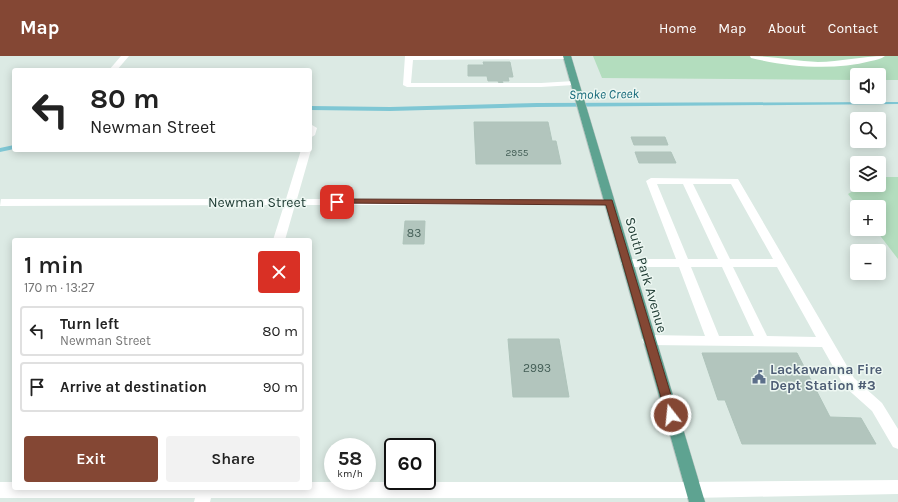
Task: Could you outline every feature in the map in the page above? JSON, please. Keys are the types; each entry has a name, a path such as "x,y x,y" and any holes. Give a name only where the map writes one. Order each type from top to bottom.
{"main road":[{"name":"South Park Avenue","path":"567,57 695,496"}],"street":[{"path":"115,68 125,56"},
{"path":"754,56 816,64 869,60 881,56"},
{"path":"567,57 409,57 407,85 541,85 574,83"},
{"path":"280,238 305,152"},
{"path":"714,341 651,181 734,181 849,382 878,407 898,442"},
{"path":"687,181 763,342"},
{"name":"Newman Street","path":"1,202 609,202"},
{"path":"627,263 781,263"},
{"path":"649,340 826,342"},
{"path":"0,490 520,496 695,496 898,487"}],"green space":[{"path":"593,56 898,56 898,80 886,80 886,68 850,68 850,80 602,78"},
{"path":"886,177 898,177 898,259 880,236 886,236 886,200 853,200 848,194 851,192 886,192"}],"building":[{"path":"483,62 510,62 513,77 508,77 509,81 502,81 503,83 499,83 498,81 488,81 487,76 468,76 468,65 484,65"},
{"path":"474,122 548,122 552,141 556,141 561,164 476,164"},
{"path":"631,137 665,137 668,145 634,145"},
{"path":"635,152 671,152 676,163 639,163"},
{"path":"405,221 425,221 424,244 403,244"},
{"path":"508,339 559,339 569,397 513,397"},
{"name":"Lackawanna Fire Dept Station #3","path":"702,353 797,353 830,417 861,418 876,444 742,444 725,400 718,400"}],"waterway":[{"name":"Smoke Creek","path":"312,108 390,109 537,105 898,103"},
{"name":"Smoke Creek","path":"0,150 12,147"}],"place":[{"name":"Lackawanna Fire Dept Station #3","path":"759,377"}],"route":[{"path":"337,202 609,202 671,415"}]}
